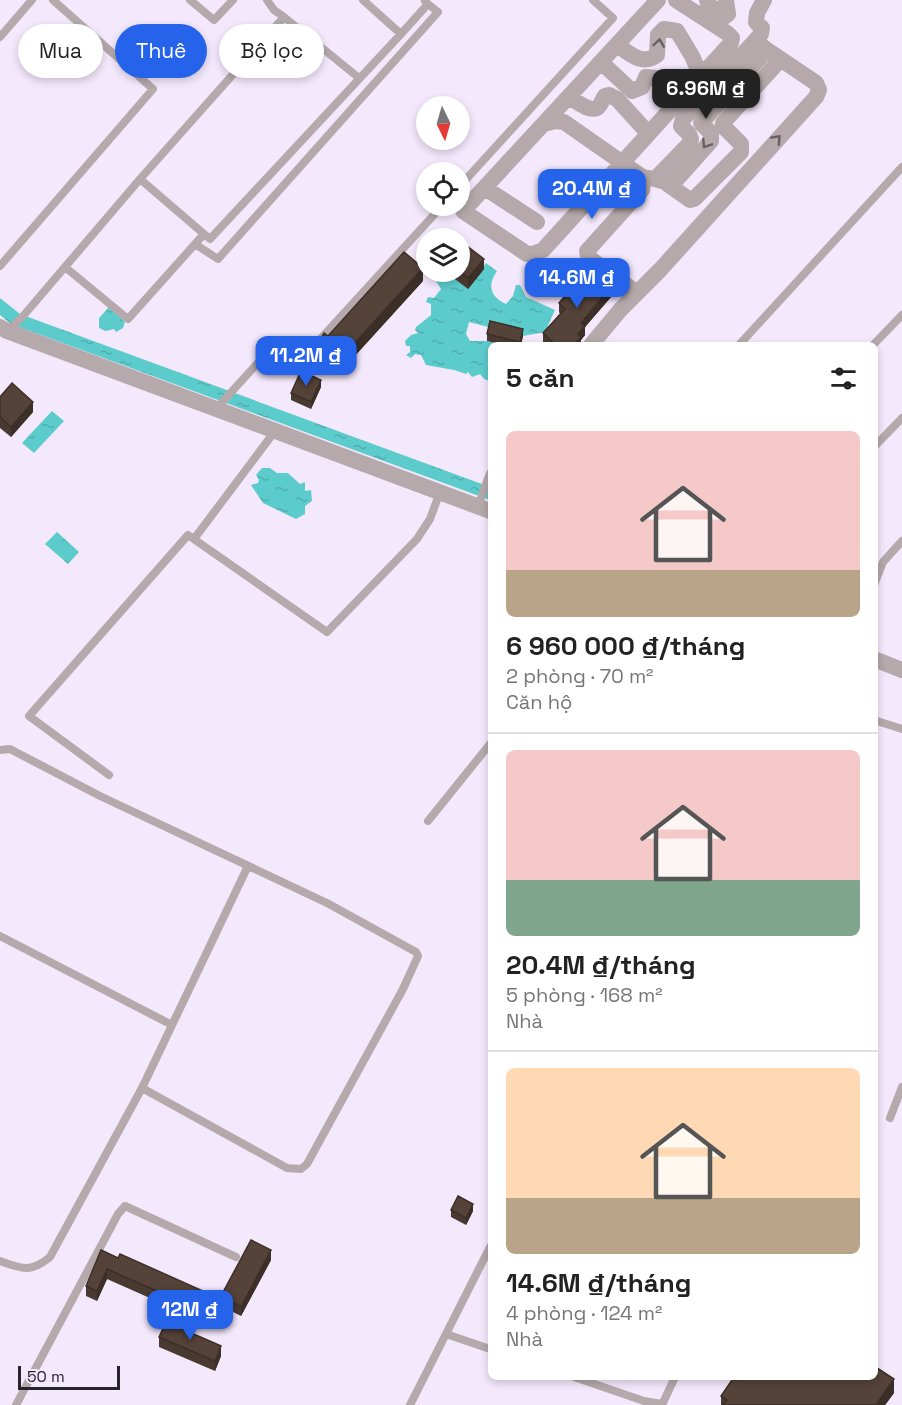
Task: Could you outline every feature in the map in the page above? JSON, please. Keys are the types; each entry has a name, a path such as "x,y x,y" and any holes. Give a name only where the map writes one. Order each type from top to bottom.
{"street":[{"path":"658,0 463,211 527,254 543,250 621,161 731,43 732,38 728,33 676,0"},
{"path":"707,0 708,4 724,17 728,14 726,0"},
{"path":"594,342 621,309 667,262 816,97 819,90 816,83 767,50 761,34 762,28 756,22 757,13 764,0"},
{"path":"617,45 637,58 651,60 657,55 658,35 664,29 677,30 700,76"},
{"path":"544,124 555,121 564,122 621,161 690,200 694,199 741,152 741,144 723,126 723,123 767,50"},
{"path":"637,293 592,260 587,251 642,190 655,180 672,183 678,178 711,141 711,133 701,123 767,50"},
{"path":"601,62 632,91 642,87 646,77 657,78 663,84 672,107"},
{"path":"566,101 595,109 599,106 601,99 609,94 617,99 648,133"},
{"path":"564,122 561,113 566,101"},
{"path":"485,188 537,222"},
{"path":"7,328 220,406 275,431 440,492 484,505"},
{"path":"878,661 902,670"}],"lane":[{"path":"0,37 32,0"},
{"path":"0,266 153,89 53,0"},
{"path":"190,0 214,20 233,0"},
{"path":"267,0 274,10 360,78"},
{"path":"363,0 401,34"},
{"path":"470,175 613,18 592,0"},
{"path":"140,179 210,239 401,34 426,2 438,12 219,260 195,244"},
{"path":"7,328 24,315 140,179 284,17"},
{"path":"742,342 902,167"},
{"path":"220,406 265,355 279,366 296,351 304,357 433,216"},
{"path":"65,267 128,319 204,234"},
{"path":"876,342 902,315"},
{"path":"878,443 902,418"},
{"path":"195,539 275,431"},
{"path":"484,505 485,486 488,478"},
{"path":"110,775 29,716 188,535 327,632 417,539 430,519 440,492"},
{"path":"878,576 884,562 902,541"},
{"path":"878,721 902,729"},
{"path":"428,821 488,746"},
{"path":"0,750 10,749 100,796 327,903 416,952 418,956 403,989 307,1164 301,1169 287,1168 142,1088"},
{"path":"0,1262 30,1269 40,1266 50,1257 142,1088 248,866"},
{"path":"0,936 172,1025"},
{"path":"890,1118 902,1087"},
{"path":"16,1405 118,1214 125,1206 236,1257"},
{"path":"410,1405 488,1253"},
{"path":"446,1334 488,1348"},
{"path":"583,1380 662,1405 674,1380"}],"water":[{"path":"486,263 497,271 491,286 496,298 506,304 513,296 516,285 520,285 526,297 555,310 545,332 523,336 469,322 466,334 470,341 491,342 488,342 488,380 480,374 472,377 468,372 466,374 426,365 421,355 415,354 411,358 406,355 410,352 410,346 406,346 405,341 411,335 418,333 415,330 416,327 431,315 431,304 426,302 428,297 434,298 441,289 437,282 460,282 468,288"},
{"path":"0,298 20,314 488,486 488,499 11,324 0,315"},
{"path":"109,307 125,322 123,328 116,332 114,329 106,331 99,328 99,318"},
{"path":"52,411 64,421 34,453 22,443"},
{"path":"262,468 270,468 277,473 288,473 300,484 305,482 305,491 311,490 312,501 305,506 305,514 296,519 263,503 251,485 258,483 256,475"},
{"path":"57,532 79,552 68,564 45,544"}],"building":[{"path":"470,248 484,259 470,276"},
{"path":"404,252 416,262 416,276 352,346 343,337 333,357 316,348 324,333 328,336"},
{"path":"589,268 611,287 581,323 585,326 578,334 581,337 577,342 553,342 543,333 565,309 559,303"},
{"path":"490,321 523,329 520,342 487,334"},
{"path":"301,371 321,380 311,402 291,393"},
{"path":"12,383 33,402 11,427 0,417 0,397"},
{"path":"458,1196 473,1204 466,1218 451,1210"},
{"path":"251,1240 271,1250 241,1307 221,1296"},
{"path":"101,1250 118,1258 120,1254 212,1295 204,1312 107,1269 97,1291 86,1286"},
{"path":"166,1322 221,1346 215,1361 159,1337"},
{"path":"878,1369 894,1379 876,1405 723,1405 727,1400 721,1396 732,1380 878,1380"}]}
